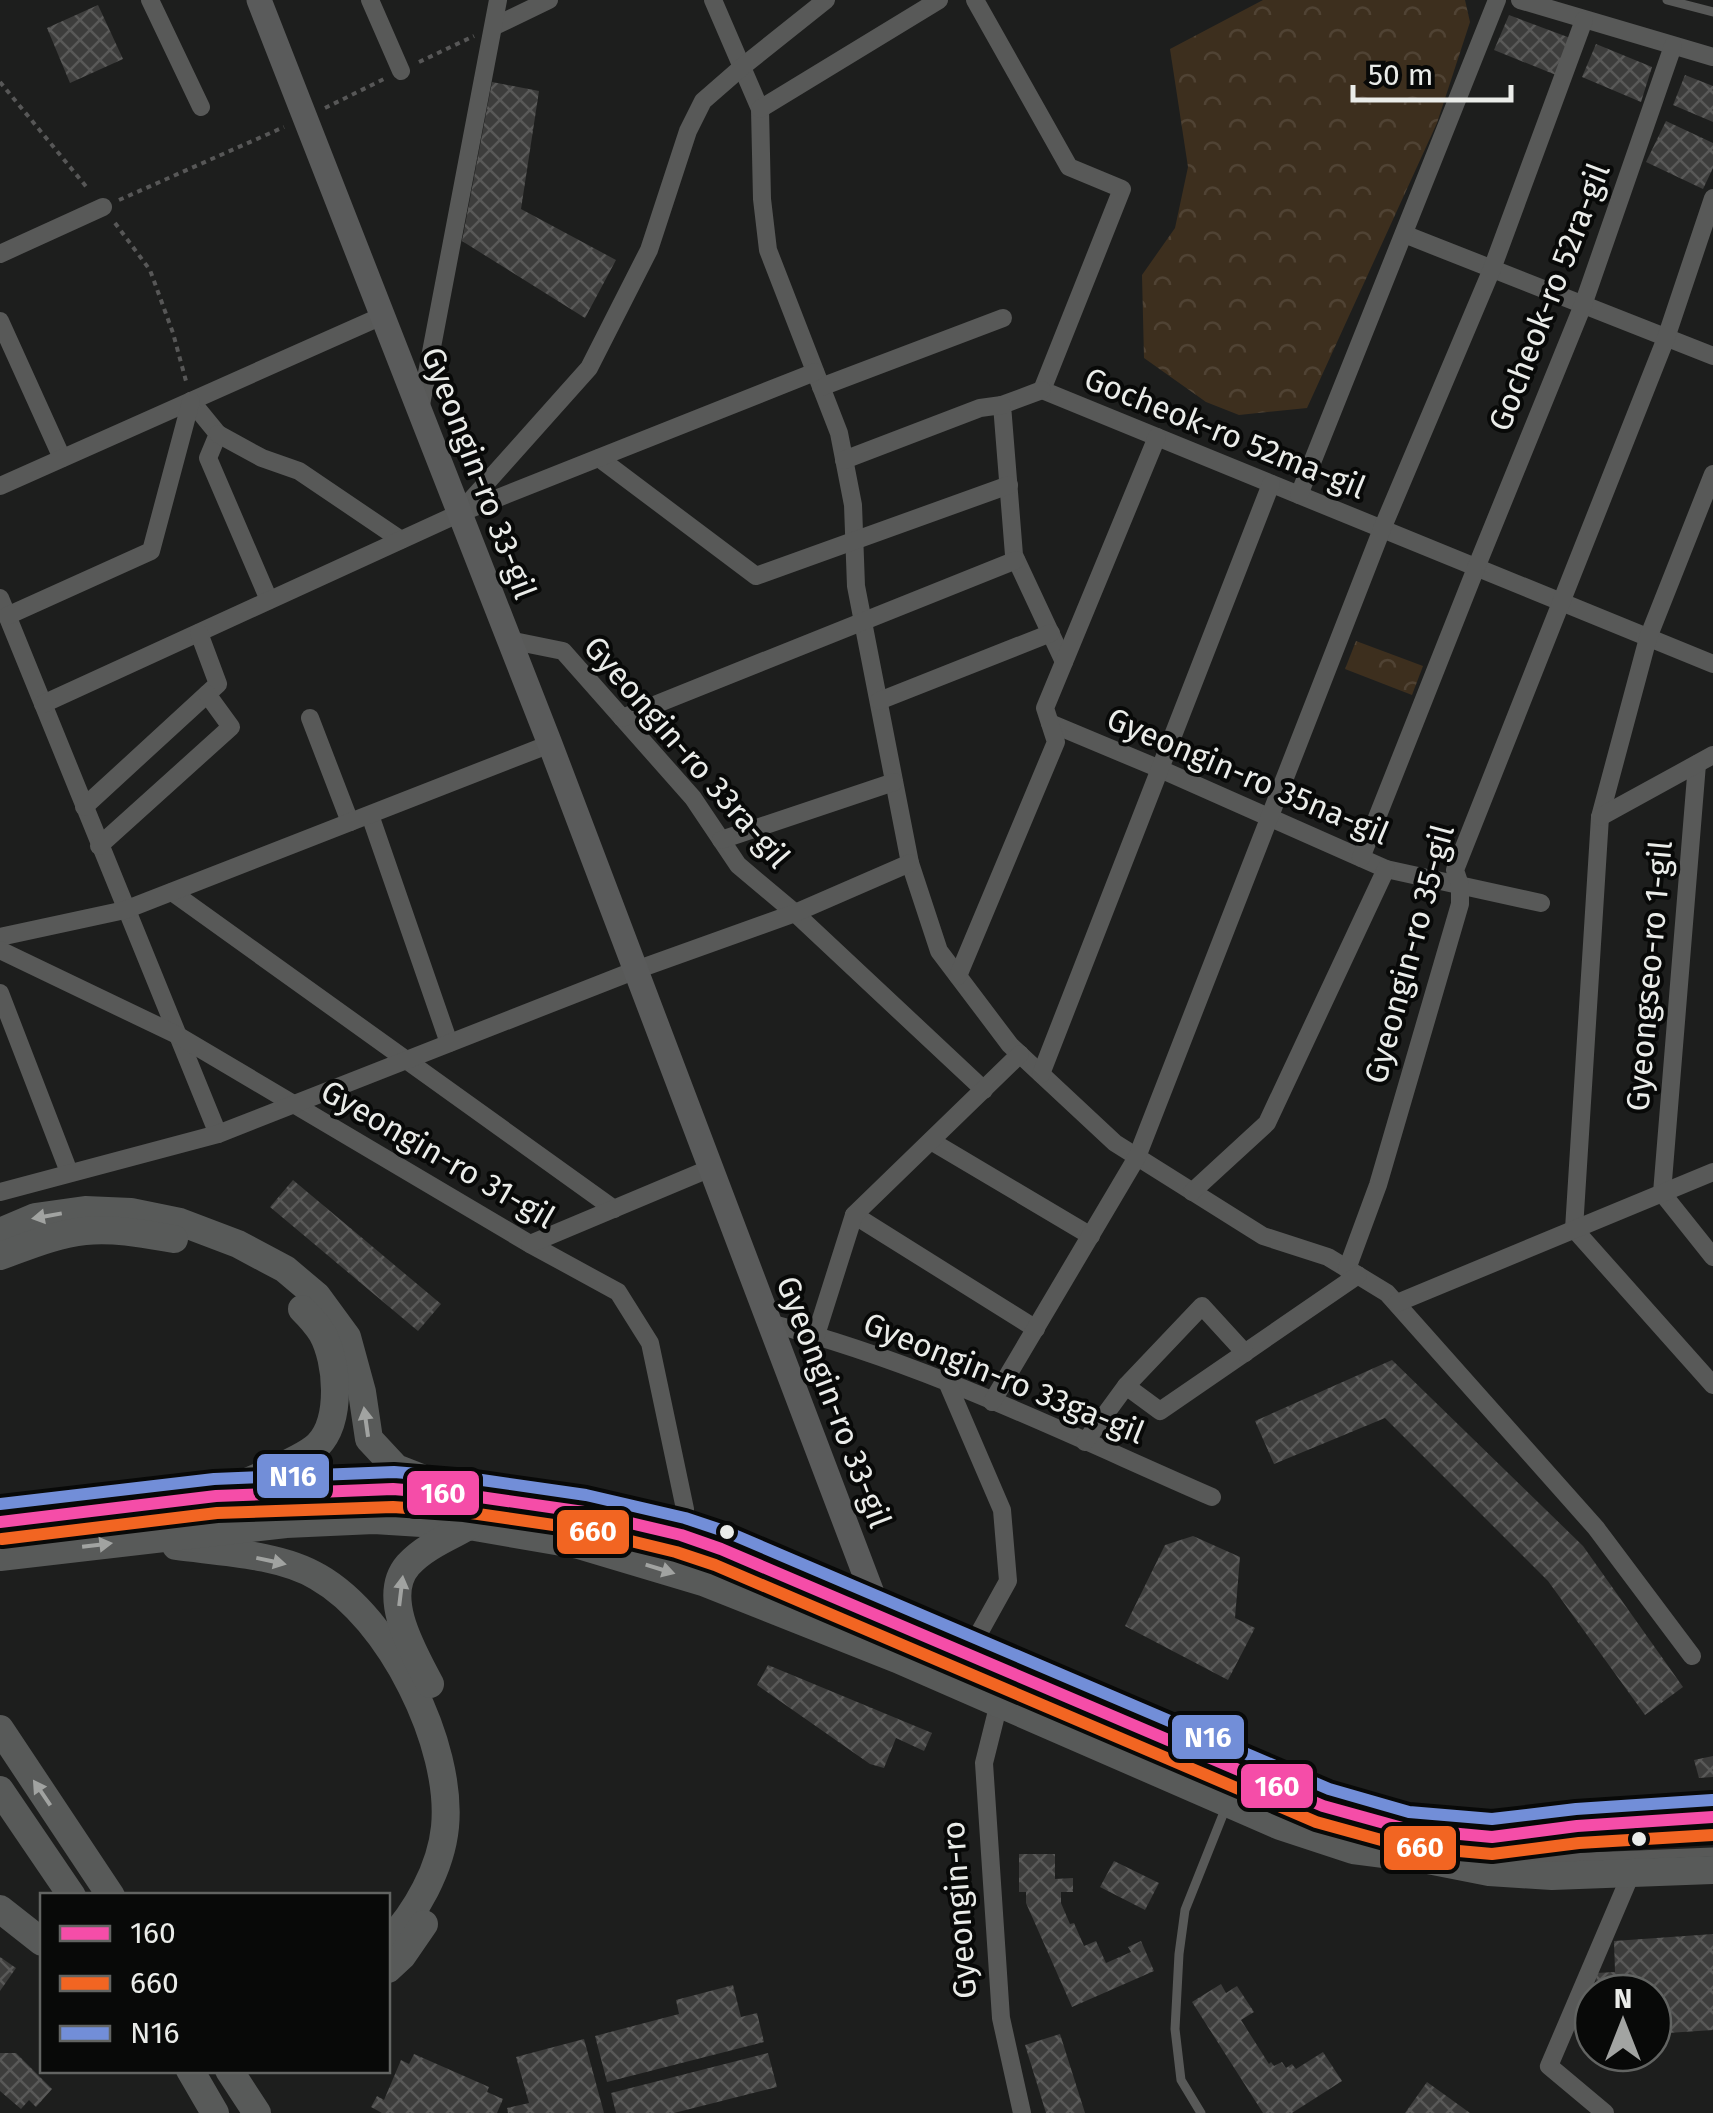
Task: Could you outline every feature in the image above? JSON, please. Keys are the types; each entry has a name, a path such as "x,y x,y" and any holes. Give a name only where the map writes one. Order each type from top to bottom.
{"main road":[{"path":"0,1232 35,1217 85,1210 131,1212 180,1222 238,1244 286,1269 317,1296 347,1337 362,1392 369,1440 396,1468 466,1495"},
{"path":"0,1256 40,1241 85,1232 128,1232 176,1239 230,1258 273,1282 302,1308 322,1334 332,1360 336,1391 333,1419 318,1445 216,1496"},
{"path":"0,1522 216,1496 393,1489 584,1512 681,1534 1323,1806 1356,1815 1406,1828 1492,1837 1577,1826 1713,1817"},
{"path":"0,1557 286,1524 356,1520 469,1526 579,1545 703,1582 896,1659 1280,1826 1353,1850 1489,1872 1552,1876 1713,1870"},
{"path":"390,1967 430,1914 453,1869 463,1826 458,1768 445,1716 401,1624 398,1592 406,1567 427,1549 469,1526"},
{"path":"140,1540 279,1562 317,1576 358,1606 393,1654 427,1720 442,1772 445,1826 437,1863 416,1905 390,1939"},
{"path":"0,1729 109,1893"},
{"path":"0,1790 70,1893"},
{"path":"85,1856 122,1881 130,1893"},
{"path":"0,1909 40,1940"},
{"path":"192,2073 214,2110"},
{"path":"232,2073 249,2094"}],"street":[{"path":"150,0 200,107"},
{"name":"Gyeongin-ro 33-gil","path":"259,0 550,744 896,1659"},
{"path":"370,0 401,71"},
{"path":"420,410 498,0"},
{"path":"495,26 549,0"},
{"path":"713,0 760,109 762,199 768,250 839,432 852,505 856,586 910,862 939,951 1010,1045 1115,1143 1262,1236 1328,1257 1387,1292 1596,1528 1692,1656"},
{"path":"460,513 589,368 649,250 688,131 703,102 826,0"},
{"path":"760,109 939,0"},
{"name":"Gocheok-ro 52ma-gil","path":"975,0 1069,167 1122,188 1042,390 1713,664"},
{"path":"1299,495 1497,0"},
{"path":"1520,0 1713,58"},
{"name":"Gocheok-ro 52ra-gil","path":"1382,529 1492,269 1584,20"},
{"name":"Gocheok-ro 52ra-gil","path":"1476,568 1583,305 1672,46"},
{"path":"1561,602 1666,338 1713,198"},
{"path":"0,254 103,207"},
{"path":"1404,234 1713,356"},
{"path":"0,486 382,316"},
{"path":"43,704 460,513 818,379 1003,318"},
{"path":"0,321 62,458"},
{"path":"844,460 980,408 1042,390"},
{"path":"191,401 218,434 262,458 300,471 401,540"},
{"path":"191,401 151,551 4,607 218,1134"},
{"path":"1002,404 1014,554 1064,662"},
{"path":"218,434 208,458 269,600"},
{"name":"Gyeongin-ro 35na-gil","path":"958,976 1056,742 1045,708 1157,437"},
{"path":"600,458 756,576 1008,485"},
{"path":"1713,474 1648,638 1600,818 1574,1229 1713,1385"},
{"path":"1042,1074 1271,484"},
{"path":"992,1402 1137,1157 1382,529"},
{"path":"622,718 1016,560"},
{"path":"1362,858 1476,568"},
{"name":"Gyeongin-ro 35-gil","path":"1353,1272 1460,904 1455,870 1561,602"},
{"path":"84,807 218,684 198,632"},
{"path":"879,701 1051,633"},
{"name":"Gyeongin-ro 33ra-gil","path":"510,640 563,651 693,798 738,865 796,913 984,1090"},
{"path":"100,846 231,726 208,694"},
{"path":"310,718 350,822"},
{"name":"Gyeongin-ro 35na-gil","path":"1050,724 1386,869 1541,903"},
{"path":"0,937 125,910 550,744"},
{"path":"1600,818 1705,760"},
{"name":"Gyeongseo-ro 1-gil","path":"1662,1193 1705,760"},
{"path":"721,840 894,782"},
{"path":"370,815 449,1043"},
{"path":"0,1192 218,1134 636,970 796,913 910,862"},
{"name":"Gyeongin-ro 35-gil","path":"1192,1192 1267,1123 1386,869"},
{"path":"172,892 614,1209"},
{"name":"Gyeongin-ro 31-gil","path":"0,950 177,1035 618,1292 650,1343 685,1509 681,1534"},
{"path":"0,993 69,1172"},
{"path":"816,1334 854,1215 1020,1054"},
{"path":"931,1140 1091,1236"},
{"path":"530,1244 711,1168"},
{"path":"1396,1303 1713,1172"},
{"path":"1662,1193 1713,1257"},
{"path":"854,1215 1036,1329"},
{"path":"1126,1386 1160,1412 1353,1272"},
{"path":"1084,1442 1126,1386 1202,1306 1245,1353"},
{"name":"Gyeongin-ro 33ga-gil","path":"769,1323 816,1334 947,1382 1212,1497"},
{"path":"947,1382 1002,1510 1008,1581 968,1653"},
{"name":"Gyeongin-ro","path":"998,1703 984,1763 1001,2018 1022,2113"},
{"path":"1605,2113 1549,2066 1630,1874"}],"lane":[{"path":"1667,0 1713,12"},
{"path":"1201,2113 1181,2080 1174,2029 1179,1954 1185,1910 1244,1770"},
{"path":"1492,1837 1713,1839"},
{"path":"1423,1859 1713,1852"}],"path":[{"path":"103,207 305,118 495,26"},
{"path":"0,82 150,270 173,333 191,401"}],"green space":[{"path":"1263,0 1465,0 1470,22 1437,123 1307,408 1239,415 1206,402 1144,358 1142,275 1175,228 1188,167 1170,49"},
{"path":"1356,641 1423,666 1412,695 1345,669"}],"building":[{"path":"98,5 123,59 70,83 47,28"},
{"path":"1509,15 1573,39 1556,75 1494,50"},
{"path":"1596,44 1652,67 1641,102 1582,77"},
{"path":"1685,75 1713,86 1713,122 1673,105"},
{"path":"492,82 539,91 521,209 616,260 585,318 462,241"},
{"path":"1666,121 1713,143 1713,168 1703,189 1646,162"},
{"path":"293,1180 441,1304 418,1331 270,1207"},
{"path":"1392,1360 1583,1546 1683,1687 1645,1715 1548,1581 1385,1418 1274,1464 1255,1421"},
{"path":"1193,1536 1240,1557 1235,1618 1255,1628 1228,1680 1125,1626 1165,1545"},
{"path":"768,1665 932,1733 924,1751 896,1738 884,1768 870,1764 757,1685"},
{"path":"1713,1756 1713,1777 1699,1778 1694,1760"},
{"path":"1019,1854 1055,1854 1055,1879 1073,1878 1073,1892 1061,1892 1061,1903 1084,1946 1096,1941 1106,1963 1131,1952 1128,1947 1141,1941 1154,1971 1072,2007 1026,1903 1026,1892 1019,1892"},
{"path":"1114,1861 1159,1883 1145,1910 1100,1887"},
{"path":"1713,1934 1713,2030 1673,2033 1673,1973 1596,1973 1615,1972 1614,1941"},
{"path":"0,1957 16,1968 0,1991"},
{"path":"1221,1984 1226,1993 1237,1986 1254,2012 1241,2020 1269,2064 1282,2062 1286,2068 1292,2064 1296,2069 1323,2052 1342,2081 1292,2113 1263,2113 1192,2002"},
{"path":"733,1985 741,2017 757,2013 764,2042 607,2082 595,2036 679,2014 676,2000"},
{"path":"1060,2034 1085,2113 1046,2113 1025,2045"},
{"path":"584,2039 604,2113 508,2113 507,2108 529,2103 516,2057"},
{"path":"0,2053 16,2053 52,2089 36,2107 29,2100 21,2109 0,2091"},
{"path":"768,2053 777,2087 674,2113 616,2113 611,2093"},
{"path":"414,2054 489,2087 487,2092 503,2099 497,2113 382,2113 371,2107 377,2096 384,2100 401,2060 409,2064"},
{"path":"1427,2082 1470,2113 1405,2113"}],"transit line":[{"name":"N16","path":"0,1504 214,1479 394,1472 586,1495 727,1532 1329,1789 1409,1812 1492,1819 1712,1800"},
{"name":"160","path":"0,1522 216,1496 393,1489 584,1512 681,1535 721,1549 1323,1806 1406,1829 1492,1837 1577,1826 1713,1817"},
{"name":"660","path":"2,1539 217,1513 393,1507 464,1512 581,1529 715,1565 1316,1822 1403,1846 1492,1854 1579,1843 1713,1835"}]}
